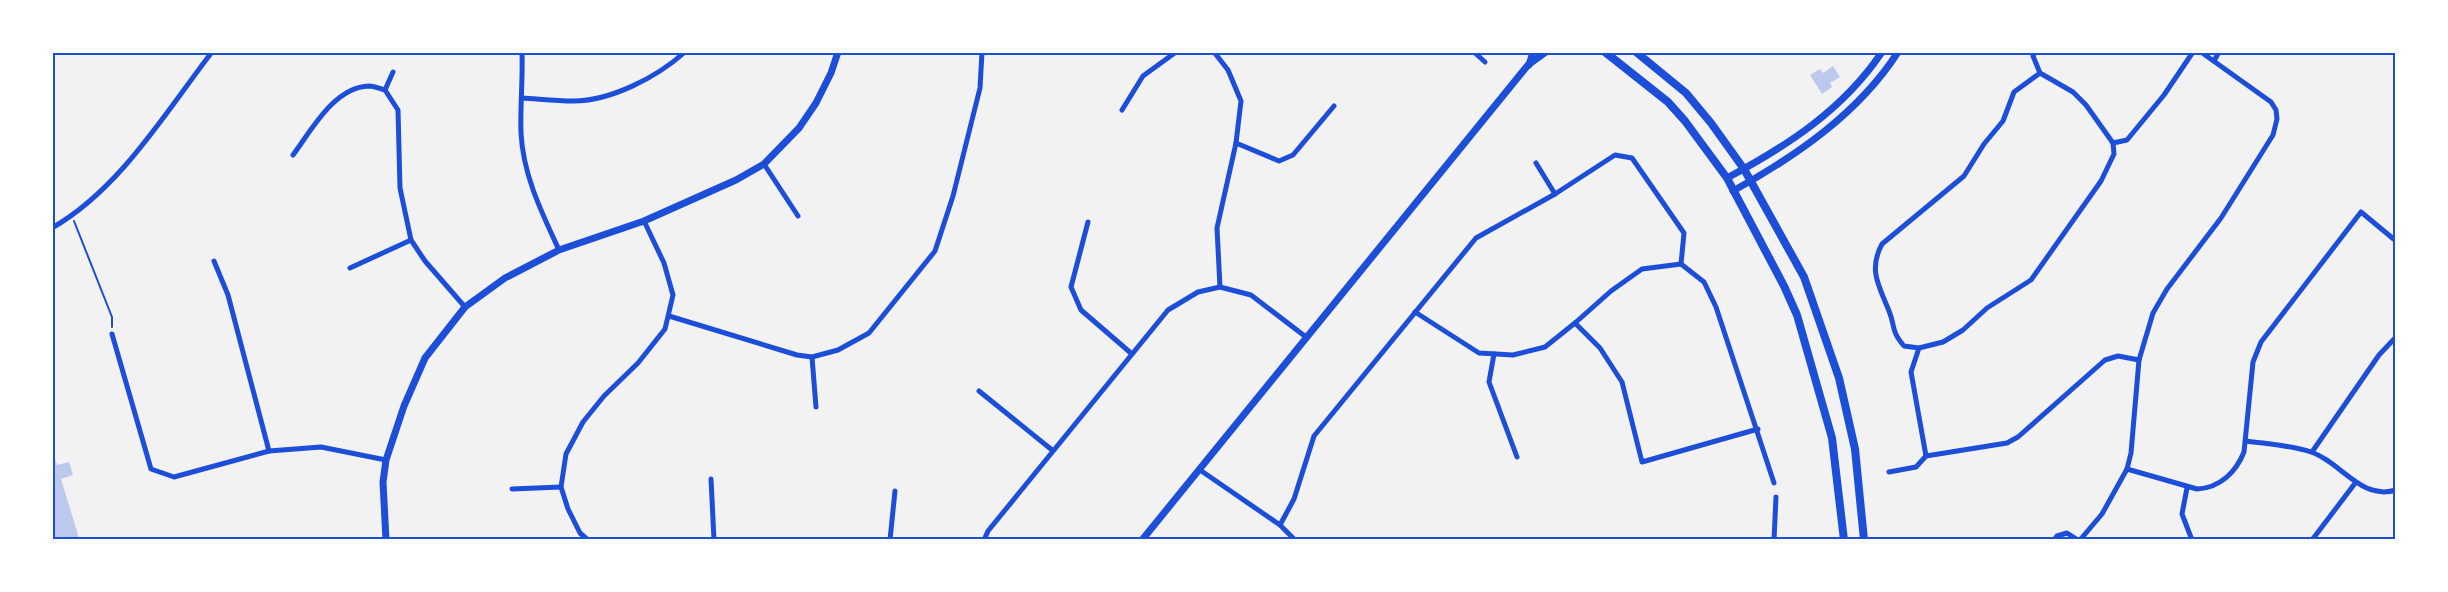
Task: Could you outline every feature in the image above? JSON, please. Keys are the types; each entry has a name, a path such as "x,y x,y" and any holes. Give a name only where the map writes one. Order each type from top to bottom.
{"main road":[{"path":"1605,52 1668,102 1727,178 1784,286 1797,316 1832,438 1844,540"},
{"path":"1636,52 1686,93 1712,123 1744,169 1804,277 1839,378 1855,449 1864,540"}],"street":[{"path":"522,52 521,134 530,181 559,250"},
{"path":"522,98 574,101 601,97 654,74 685,52"},
{"path":"386,540 382,499 386,460 404,406 425,358 465,307 505,278 559,250 644,221 736,180 764,164 799,128 816,103 831,73 838,52"},
{"path":"668,316 797,355 812,357 838,350 869,333 935,252 953,196 980,88 982,52"},
{"path":"1122,110 1143,76 1176,52"},
{"path":"1214,52 1228,70 1241,101 1236,144 1218,228 1220,287"},
{"path":"1474,52 1485,62"},
{"path":"1528,65 1533,52"},
{"path":"1142,540 1528,65 1546,52"},
{"path":"1727,178 1821,120 1851,93 1882,52"},
{"path":"1733,190 1751,181 1806,144 1851,109 1877,82 1898,52"},
{"path":"2034,52 2033,56 2040,73 2073,92 2086,104 2113,143 2114,154 2101,181 2031,280 1987,308 1957,334 1943,342 1919,348 1904,346 1893,333 1889,311 1876,278 1875,257 1882,244 1964,176 1984,144 2003,121 2014,92 2040,73"},
{"path":"2113,143 2127,140 2164,95 2192,52"},
{"path":"2054,540 2057,536 2067,533 2079,540 2102,514 2126,469 2132,444 2138,360 2153,313 2167,289 2221,218 2276,128 2276,110 2271,102 2201,52"},
{"path":"2214,61 2219,52"},
{"path":"52,228 72,216 104,189 126,165 209,54"},
{"path":"385,90 393,72"},
{"path":"293,156 327,110 347,93 369,86 385,90 398,110 400,188 411,240 424,261 465,307"},
{"path":"1236,144 1279,161 1293,155 1334,106"},
{"path":"1280,525 1294,499 1314,436 1476,238 1556,194 1615,155 1632,158 1684,233 1681,264"},
{"path":"1536,163 1556,194"},
{"path":"764,164 798,216"},
{"path":"2126,469 2188,488 2206,489 2224,480 2240,464 2246,441 2253,362 2261,342 2361,212 2396,242"},
{"path":"588,540 580,533 561,487 566,454 583,422 604,396 638,363 665,329 674,295 664,263 644,221"},
{"path":"1088,222 1072,287 1082,310 1132,354"},
{"path":"350,268 411,240"},
{"path":"214,261 228,294 269,451"},
{"path":"1415,312 1479,353 1513,355 1544,347 1611,291 1642,269 1681,264 1704,282 1716,307 1758,429 1774,483"},
{"path":"984,540 988,531 1052,450 1168,310 1198,292 1220,287 1251,295 1306,337"},
{"path":"1575,323 1600,348 1622,382 1642,462 1758,429"},
{"path":"112,334 151,469 174,477 269,451 320,447 386,460"},
{"path":"2312,452 2379,355 2396,337"},
{"path":"1919,348 1911,372 1919,407 1926,456"},
{"path":"1494,354 1489,382 1517,457"},
{"path":"1889,472 1916,467 1926,456 2007,443 2018,437 2105,360 2118,356 2138,360"},
{"path":"812,357 816,407"},
{"path":"979,391 1052,450"},
{"path":"2246,441 2312,452 2330,462 2372,492 2385,493 2396,490"},
{"path":"1200,470 1280,525 1295,540"},
{"path":"710,479 714,540"},
{"path":"2312,540 2356,482"},
{"path":"512,489 561,487"},
{"path":"2188,488 2182,521 2192,540"},
{"path":"890,540 895,492"},
{"path":"1774,540 1776,496"}],"path":[{"path":"72,216 112,317 112,334"}],"building":[{"path":"1833,66 1840,77 1830,83 1832,87 1822,94 1810,75 1820,69 1823,73"},
{"path":"52,450 57,465 69,462 73,475 61,479 79,538 74,540 52,540"}]}
